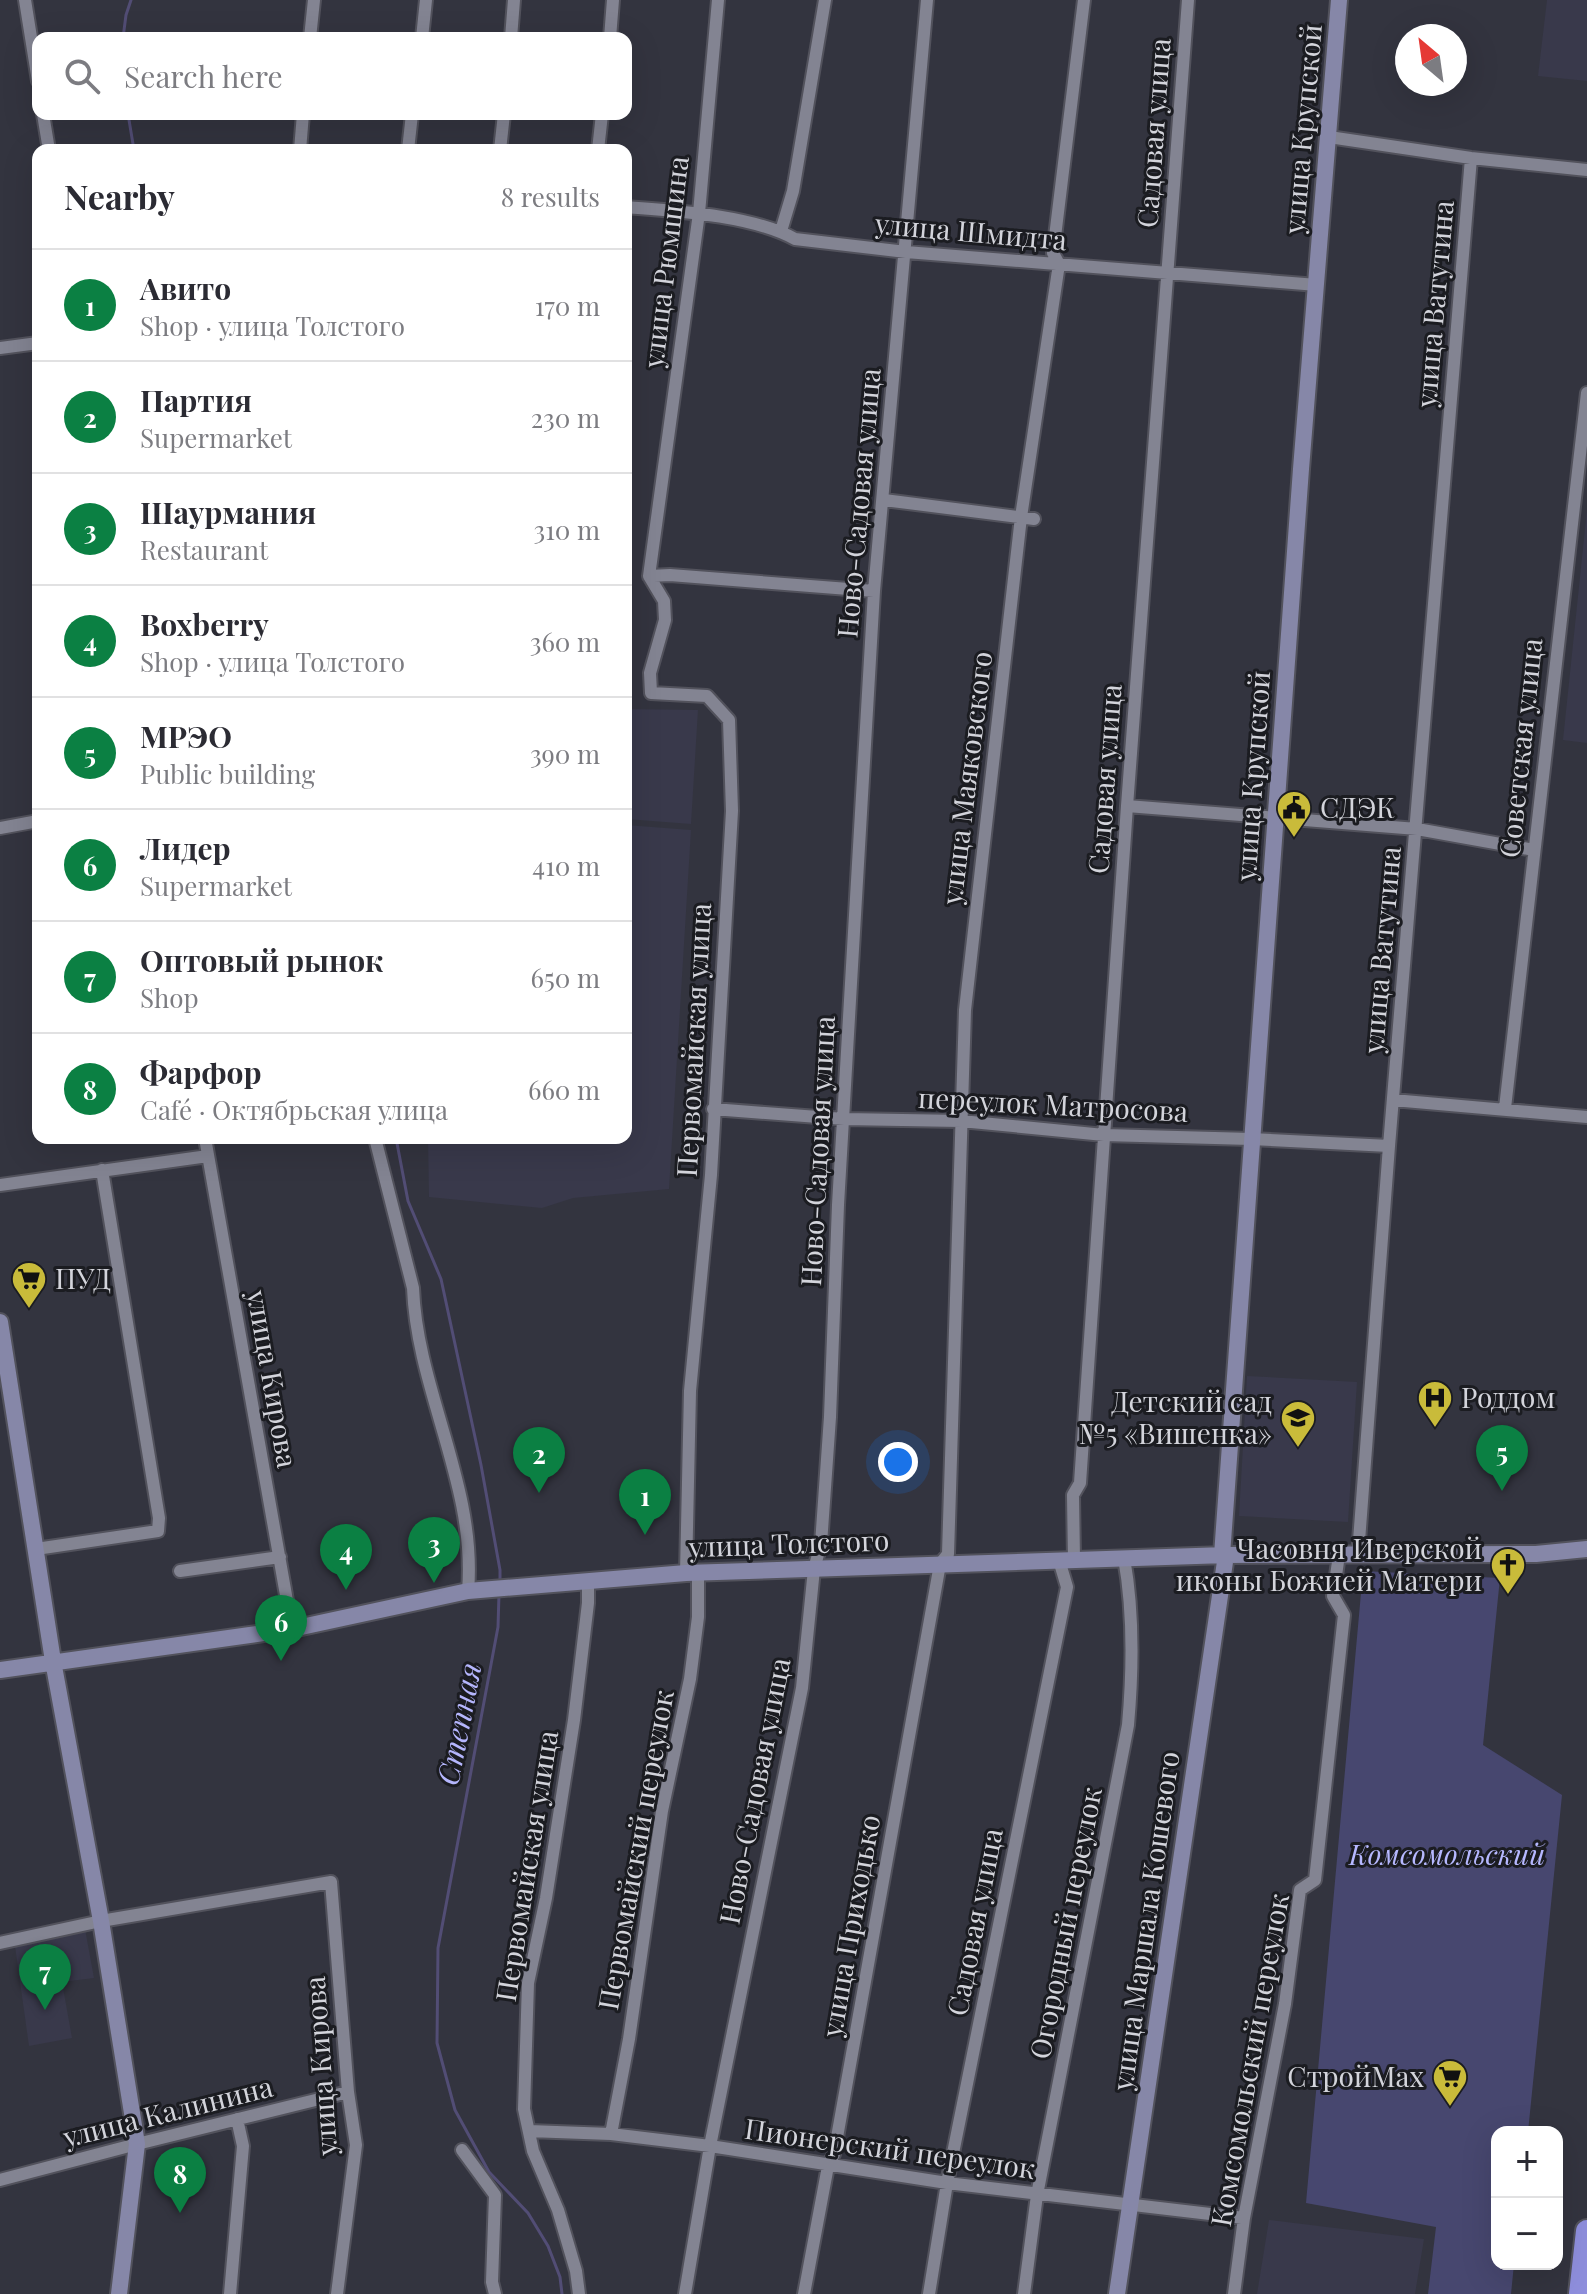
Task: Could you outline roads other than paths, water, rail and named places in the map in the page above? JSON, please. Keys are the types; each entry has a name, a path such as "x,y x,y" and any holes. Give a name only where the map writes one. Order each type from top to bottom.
{"highway":[{"path":"1580,2294 1587,2231"}],"main road":[{"name":"улица Крупской","path":"1224,1555 1251,1139 1339,0"},
{"path":"0,1322 53,1661 101,1921 137,2144 119,2294"},
{"name":"улица Толстого","path":"0,1670 292,1629 472,1591 692,1573 1224,1555 1536,1554 1587,1549"},
{"name":"улица Маршала Кошевого","path":"1117,2294 1224,1555"}],"street":[{"path":"25,0 32,44"},
{"path":"311,32 314,0"},
{"path":"423,32 426,0"},
{"path":"511,32 514,0"},
{"path":"610,32 613,0"},
{"name":"улица Рюмшина","path":"649,576 699,213 718,0"},
{"path":"781,231 793,191 825,0"},
{"name":"Ново-Садовая улица","path":"685,2294 710,2146 802,1688 814,1569 821,1544 874,591 906,252 919,61 927,0"},
{"name":"улица Маяковского","path":"940,1564 948,1554 965,1010 1059,264 1053,253 1084,0"},
{"name":"Садовая улица","path":"929,2294 947,2183 1067,1587 1073,1495 1080,1483 1188,0"},
{"path":"44,120 48,144"},
{"path":"300,144 302,120"},
{"path":"409,144 411,120"},
{"path":"501,144 503,120"},
{"path":"599,144 601,120"},
{"path":"1329,137 1471,158 1587,170"},
{"name":"улица Ватутина","path":"1358,1554 1471,158"},
{"name":"улица Шмидта","path":"632,207 699,213 781,231 795,239 906,252 1317,285"},
{"path":"0,348 32,344"},
{"name":"Советская улица","path":"1505,1108 1587,393"},
{"path":"884,500 1028,518"},
{"path":"649,576 874,591"},
{"name":"Первомайская улица","path":"649,576 664,601 665,620 650,673 651,693 707,696 729,720 732,811 711,1175 690,1391 692,1573"},
{"path":"1127,806 1417,829 1534,850"},
{"path":"0,828 32,822"},
{"path":"1393,1100 1587,1117"},
{"name":"переулок Матросова","path":"713,1109 844,1119 961,1121 1104,1135 1389,1146"},
{"name":"улица Кирова","path":"206,1144 292,1629"},
{"path":"377,1144 413,1288 414,1312 426,1376 462,1505 472,1591"},
{"path":"0,1185 208,1156"},
{"path":"36,1549 158,1531 159,1518 102,1170"},
{"name":"Комсомольский переулок","path":"1234,2294 1244,2218 1285,2004 1300,1890 1315,1880 1344,1615 1333,1596 1339,1555"},
{"path":"180,1571 280,1557"},
{"name":"Огородный переулок","path":"1024,2294 1037,2195 1128,1725 1132,1682 1130,1599 1124,1558"},
{"name":"улица Приходько","path":"804,2294 828,2166 834,2154 940,1564"},
{"name":"Первомайский переулок","path":"611,2134 629,2039 662,1811 690,1679 698,1617 692,1573"},
{"name":"Первомайская улица","path":"579,2294 576,2271 558,2210 533,2151 524,2109 528,1983 546,1898 572,1735 588,1581"},
{"name":"улица Кирова","path":"101,1921 331,1882 348,2092 356,2145 337,2294"},
{"path":"0,1943 101,1921"},
{"name":"улица Калинина","path":"0,2180 348,2092"},
{"path":"230,2294 243,2146 237,2119"},
{"name":"Пионерский переулок","path":"529,2131 611,2134 710,2146 947,2183 1244,2218"},
{"path":"462,2150 495,2195 492,2282 495,2294"}],"waterway":[{"name":"Степная","path":"124,32 131,0"},
{"name":"Степная","path":"129,120 133,144"},
{"name":"Степная","path":"397,1144 408,1201 441,1279 481,1465 500,1582"},
{"name":"Степная","path":"499,1594 498,1627 438,1948 437,2043 455,2110 489,2172 528,2213 548,2246 560,2277 562,2294"}],"place":[{"name":"СДЭК","path":"1294,839"},
{"name":"ПУД","path":"29,1310"},
{"name":"Роддом","path":"1435,1429"},
{"name":"Детский сад №5 «Вишенка»","path":"1298,1449"},
{"name":"МРЭО","path":"1502,1491"},
{"name":"Партия","path":"539,1493"},
{"name":"Авито","path":"645,1535"},
{"name":"Шаурмания","path":"434,1583"},
{"name":"Boxberry","path":"346,1590"},
{"name":"Часовня Иверской иконы Божией Матери","path":"1508,1596"},
{"name":"Лидер","path":"281,1661"},
{"name":"Оптовый рынок","path":"45,2010"},
{"name":"СтройMax","path":"1450,2108"},
{"name":"Фарфор","path":"180,2213"}],"park label":[{"name":"Комсомольский","path":"1447,1855"}]}
